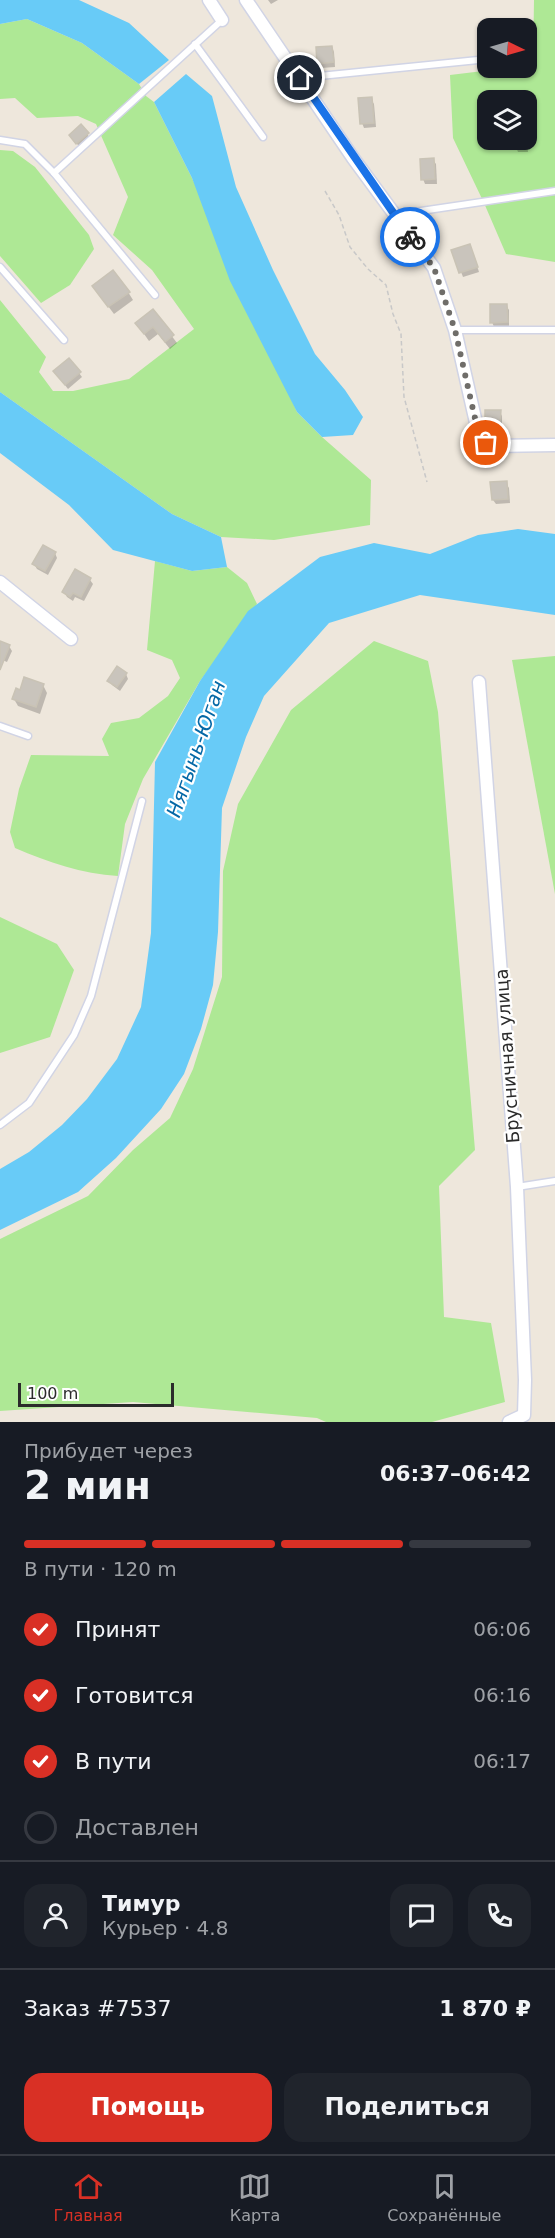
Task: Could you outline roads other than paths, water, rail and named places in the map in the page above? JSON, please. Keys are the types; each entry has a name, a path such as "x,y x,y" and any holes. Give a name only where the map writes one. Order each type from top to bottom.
{"street":[{"path":"208,0 222,20"},
{"path":"246,0 394,216 434,268 455,330 479,436 486,443 495,446 555,445"},
{"path":"0,582 71,639"},
{"name":"Брусничная улица","path":"479,682 518,1187 525,1380 524,1415 509,1422"}],"lane":[{"path":"54,173 125,111 222,20"},
{"path":"195,44 263,137"},
{"path":"300,78 477,59"},
{"path":"0,140 25,144 54,173 155,295"},
{"path":"394,216 555,191"},
{"path":"0,267 64,340"},
{"path":"455,330 555,330"},
{"path":"0,726 28,736"},
{"path":"0,1125 29,1103 74,1035 91,996 142,801"},
{"path":"518,1187 555,1181"}],"water":[{"path":"0,0 79,0 129,23 169,60 139,84 82,43 27,19 0,24"},
{"path":"186,74 212,96 236,187 273,270 315,354 345,390 363,417 353,435 322,437 297,412 230,281 192,178 154,102"},
{"path":"0,392 172,514 221,537 227,567 192,571 113,550 69,505 0,453"},
{"name":"Нягынь-Юган","path":"518,529 555,534 555,615 420,595 329,623 264,696 246,737 222,808 218,932 213,985 201,1029 184,1074 161,1109 116,1158 78,1192 0,1230 0,1169 29,1152 62,1125 87,1099 117,1059 141,1007 151,933 155,762 200,681 248,611 320,557 374,543 430,554 478,535"}]}
